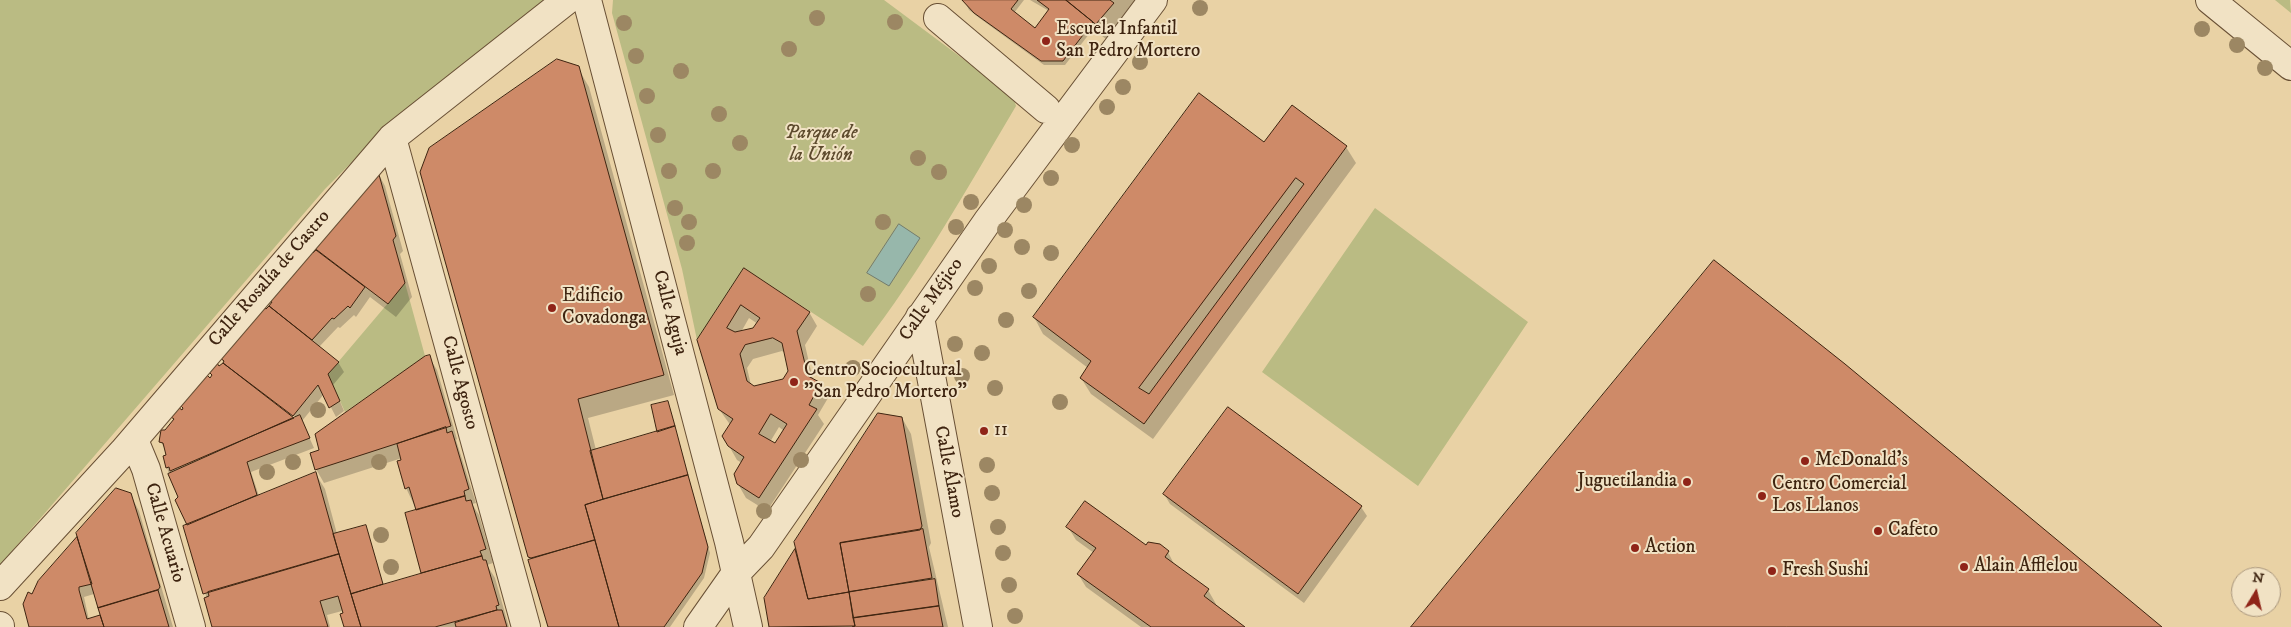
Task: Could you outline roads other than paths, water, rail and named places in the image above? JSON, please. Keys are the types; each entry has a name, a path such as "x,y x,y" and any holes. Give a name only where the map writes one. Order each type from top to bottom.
{"street":[{"name":"Calle Rosalía de Castro","path":"0,586 134,440 392,138 567,0"},
{"name":"Calle Aguja","path":"587,0 736,573 748,627"},
{"name":"Calle Méjico","path":"698,627 736,573 761,547 987,222 1153,0"},
{"path":"2210,0 2291,66"},
{"path":"935,6 1046,108"},
{"name":"Calle Agosto","path":"392,138 526,627"},
{"name":"Calle Álamo","path":"920,317 978,627"},
{"name":"Calle Acuario","path":"134,440 146,469 191,627"}],"place":[{"name":"Escuela Infantil San Pedro Mortero","path":"1046,41"},
{"name":"Edificio Covadonga","path":"552,308"},
{"name":"Centro Sociocultural \"San Pedro Mortero\"","path":"794,382"},
{"name":"11","path":"984,431"},
{"name":"McDonald's","path":"1805,461"},
{"name":"Juguetilandia","path":"1687,482"},
{"name":"Centro Comercial Los Llanos","path":"1762,496"},
{"name":"Cafeto","path":"1878,531"},
{"name":"Action","path":"1635,548"},
{"name":"Alain Afflelou","path":"1964,567"},
{"name":"Fresh Sushi","path":"1772,571"}],"park label":[{"name":"Parque de la Unión","path":"821,145"}]}
